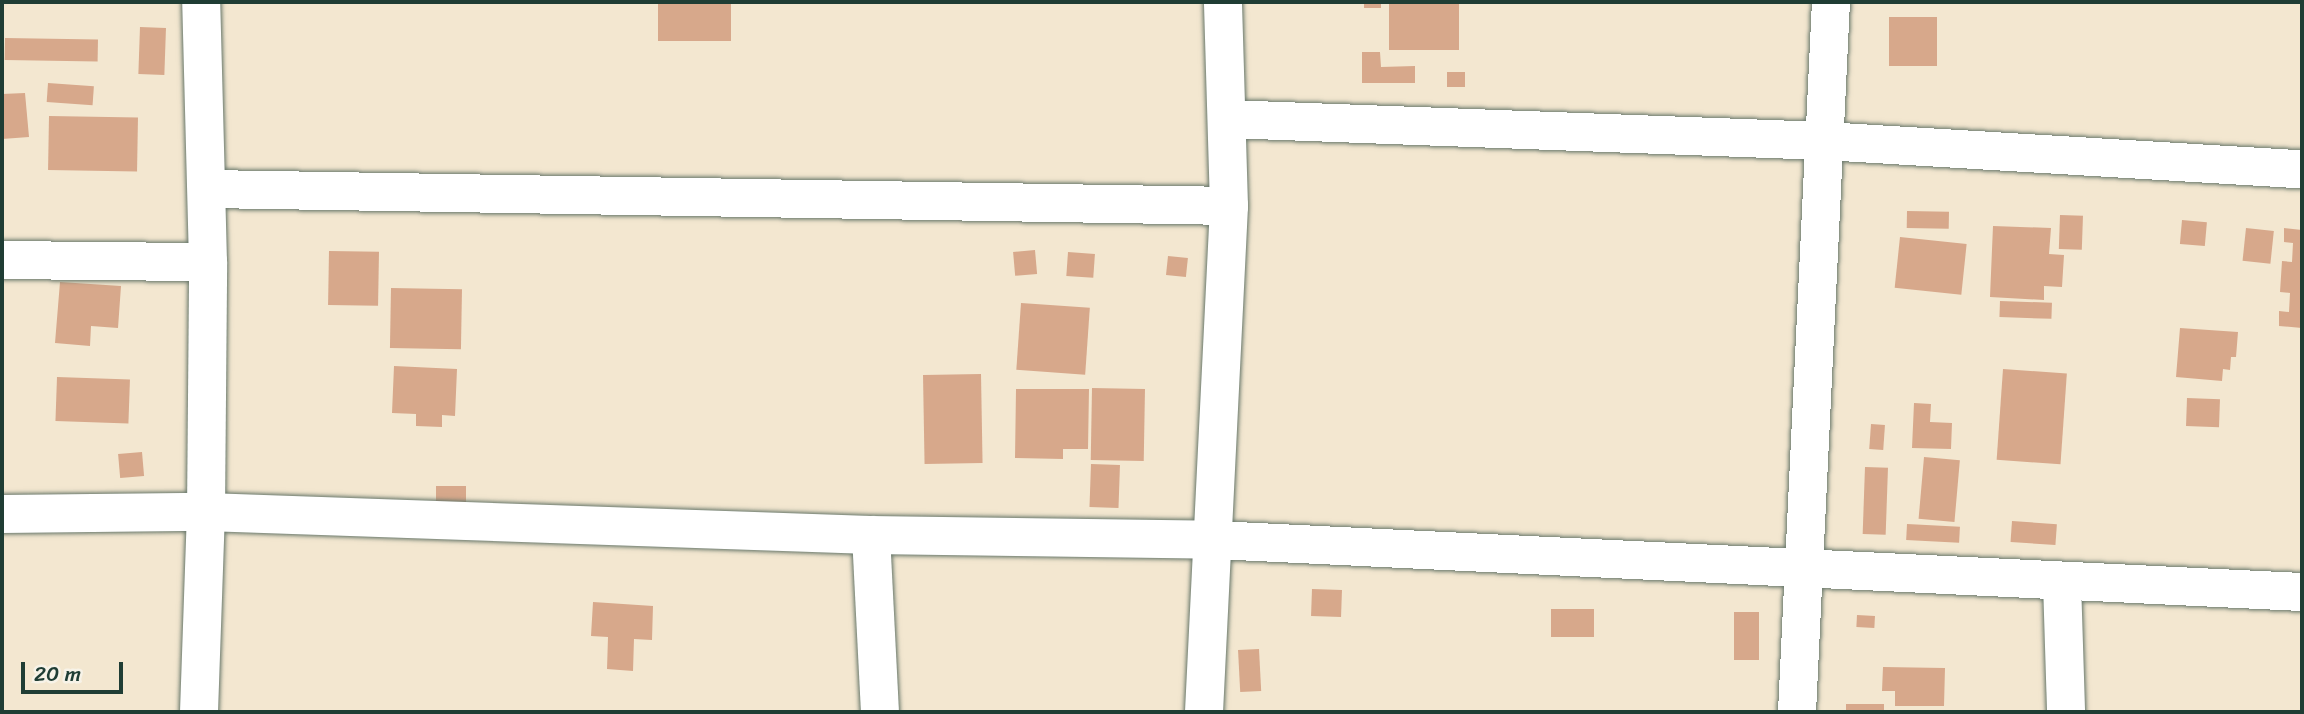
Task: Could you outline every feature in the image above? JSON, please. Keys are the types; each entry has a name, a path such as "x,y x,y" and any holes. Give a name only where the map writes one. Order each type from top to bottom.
{"street":[{"path":"199,712 206,512 208,262 201,2"},
{"path":"1204,712 1215,540 1229,206 1223,2"},
{"path":"1797,712 1801,570 1831,2"},
{"path":"1227,119 1824,141 2302,169"},
{"path":"208,189 1229,206"},
{"path":"2,260 208,262"},
{"path":"2,514 206,512 871,535 1215,540 2302,592"},
{"path":"871,535 880,712"},
{"path":"2062,582 2066,712"}],"building":[{"path":"658,2 731,2 731,41 658,41"},
{"path":"1364,2 1381,2 1381,8 1364,8"},
{"path":"1389,2 1459,2 1459,50 1389,50"},
{"path":"1889,17 1937,17 1937,66 1889,66"},
{"path":"140,27 166,28 164,75 138,74"},
{"path":"5,38 98,40 98,62 5,60"},
{"path":"1362,52 1380,52 1381,67 1415,66 1415,83 1362,83"},
{"path":"1447,72 1465,72 1465,87 1447,87"},
{"path":"48,83 94,86 93,105 47,102"},
{"path":"25,93 29,137 2,139 2,94"},
{"path":"49,116 138,118 137,172 48,170"},
{"path":"1907,211 1949,212 1949,229 1907,228"},
{"path":"2060,215 2083,216 2082,250 2059,249"},
{"path":"2182,220 2207,222 2205,246 2180,244"},
{"path":"1993,226 2051,228 2049,254 2064,255 2062,287 2044,286 2044,300 1990,297"},
{"path":"2246,228 2274,231 2270,264 2243,261"},
{"path":"2284,228 2302,230 2302,328 2279,326 2279,311 2289,312 2290,293 2280,292 2282,261 2292,262 2293,243 2284,242"},
{"path":"1900,237 1967,244 1961,295 1895,288"},
{"path":"1035,250 1037,274 1015,276 1013,252"},
{"path":"329,251 379,252 378,306 328,305"},
{"path":"1068,252 1095,254 1093,278 1066,276"},
{"path":"1168,256 1188,258 1186,277 1166,275"},
{"path":"60,282 121,286 118,328 91,326 90,346 55,343"},
{"path":"391,288 462,289 461,349 390,348"},
{"path":"2000,301 2052,303 2051,319 1999,317"},
{"path":"1021,303 1090,308 1085,375 1016,370"},
{"path":"2180,328 2238,332 2236,357 2231,357 2230,370 2223,369 2222,381 2176,377"},
{"path":"394,366 457,369 455,416 442,415 442,427 416,426 416,414 392,413"},
{"path":"2003,369 2067,373 2060,464 1997,460"},
{"path":"981,374 983,463 925,464 923,375"},
{"path":"57,377 130,380 128,424 55,421"},
{"path":"1092,388 1145,389 1144,461 1091,460"},
{"path":"1016,389 1089,389 1088,449 1063,449 1063,459 1015,458"},
{"path":"2187,398 2220,399 2219,427 2186,426"},
{"path":"1914,403 1931,404 1930,422 1952,423 1951,449 1912,448"},
{"path":"1871,424 1885,425 1883,450 1869,449"},
{"path":"142,452 144,476 120,478 118,454"},
{"path":"1924,457 1960,460 1954,522 1919,519"},
{"path":"1091,464 1120,465 1118,508 1089,507"},
{"path":"1865,467 1888,468 1886,535 1863,534"},
{"path":"436,486 466,486 466,505 436,505"},
{"path":"2012,521 2057,524 2055,545 2011,542"},
{"path":"1907,524 1960,527 1959,543 1906,540"},
{"path":"1312,589 1342,590 1341,617 1311,616"},
{"path":"593,602 653,606 652,640 634,639 633,671 607,669 608,637 591,636"},
{"path":"1551,609 1594,609 1594,637 1551,637"},
{"path":"1734,612 1759,612 1759,660 1734,660"},
{"path":"1857,615 1875,616 1874,628 1856,627"},
{"path":"1259,649 1261,691 1240,692 1238,650"},
{"path":"1883,667 1945,668 1944,706 1895,706 1895,691 1882,691"},
{"path":"1846,704 1884,704 1884,712 1846,712"}]}
